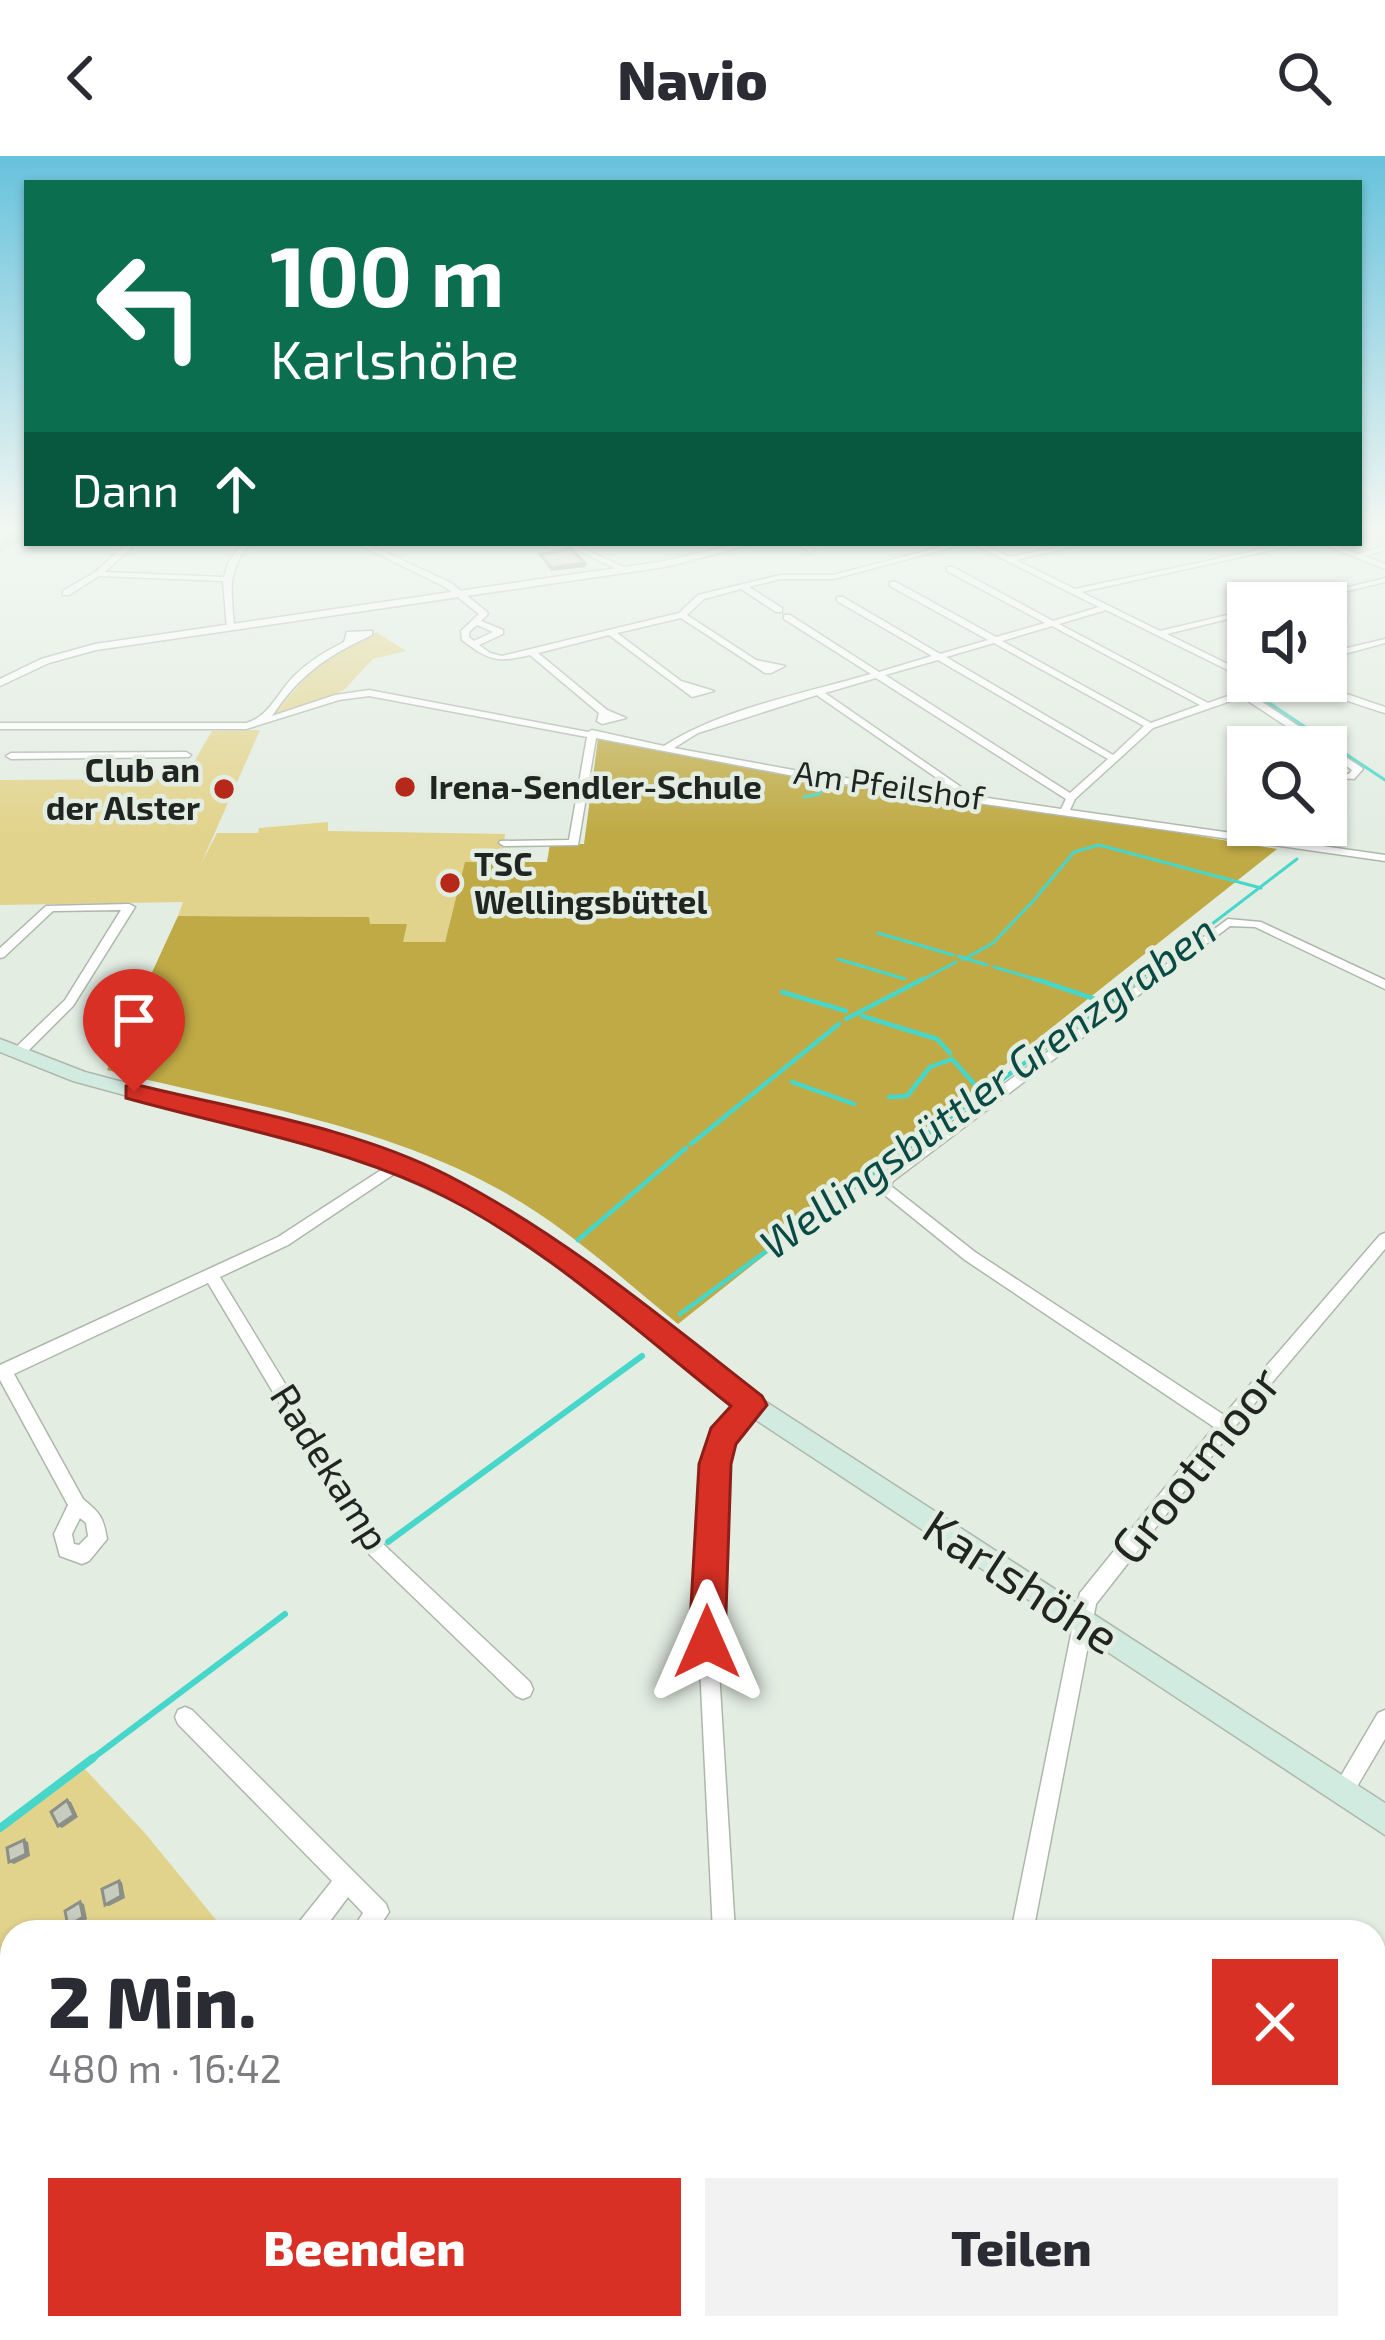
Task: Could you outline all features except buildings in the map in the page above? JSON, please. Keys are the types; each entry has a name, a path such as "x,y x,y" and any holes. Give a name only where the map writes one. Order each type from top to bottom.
{"main road":[{"name":"Karlshöhe","path":"9,1049 101,1084 398,1164 518,1227 595,1280 752,1405 1385,1820"}],"street":[{"path":"0,682 71,652 225,629"},
{"path":"468,629 473,644 493,658 627,629"},
{"path":"473,644 500,632 493,629"},
{"path":"703,629 754,662"},
{"path":"809,629 1071,798"},
{"path":"894,629 1114,759"},
{"path":"979,629 1150,726"},
{"path":"668,747 734,717 1037,629"},
{"path":"1063,629 1208,706"},
{"path":"1152,629 1227,666"},
{"path":"1160,633 1177,629"},
{"path":"611,633 680,683"},
{"path":"1347,651 1385,641"},
{"path":"263,722 294,676 314,659 348,643"},
{"path":"533,653 604,712"},
{"name":"Am Pfeilshof","path":"0,726 263,722 338,696 369,693 810,776 1385,858"},
{"path":"821,694 971,797"},
{"path":"1347,697 1385,710"},
{"path":"1065,810 1071,798 1150,726 1227,700"},
{"path":"1256,702 1293,726"},
{"path":"113,726 91,760 110,755 186,754"},
{"path":"504,843 574,843 592,733"},
{"path":"11,756 93,755"},
{"path":"0,954 50,908 129,907 69,1003 9,1049"},
{"path":"1226,1425 970,1256 883,1188 887,1178 1228,922 1242,920 1385,985"},
{"path":"77,1505 2,1372 212,1277 301,1230 398,1164"},
{"name":"Grootmoor","path":"1024,1920 1087,1600 1226,1425 1385,1239"},
{"name":"Radekamp","path":"212,1277 376,1549 523,1689"},
{"path":"723,1920 706,1605 715,1464 722,1438 752,1405"},
{"path":"185,1717 378,1912 372,1920"},
{"path":"1342,1793 1385,1720"},
{"path":"315,1920 346,1880"}],"shaded area":[{"path":"376,632 406,651 373,659 344,690 285,715 275,713 321,660"},
{"path":"260,730 201,864 217,833 258,833 259,828 328,822 328,831 505,834 502,863 465,863 445,942 402,942 369,924 368,917 178,916 183,902 0,905 0,780 184,779 212,731"},
{"path":"598,739 830,784 1073,815 1227,841 1227,846 1277,849 678,1324 549,1220 456,1168 359,1132 107,1070 178,916 369,917 370,924 407,924 403,942 445,942 465,862 547,862 550,844 584,844"},
{"path":"82,1766 216,1920 0,1920 0,1828"}],"waterway":[{"path":"1268,702 1385,780"},
{"path":"804,797 819,794 827,784"},
{"path":"1038,895 1074,852 1099,845 1260,888"},
{"name":"Wellingsbüttler Grenzgraben","path":"1260,888 1297,859"},
{"name":"Wellingsbüttler Grenzgraben","path":"1138,980 1260,888"},
{"path":"966,958 993,943 1037,897"},
{"path":"878,933 953,955"},
{"path":"958,956 966,958"},
{"path":"966,958 987,965"},
{"path":"838,959 905,979"},
{"path":"918,982 956,962"},
{"path":"994,967 1045,982 1034,979"},
{"path":"846,1019 923,979"},
{"name":"Wellingsbüttler Grenzgraben","path":"983,1094 1138,980"},
{"path":"1047,983 1104,1002"},
{"path":"782,992 846,1011"},
{"path":"862,1016 937,1039 950,1053"},
{"path":"691,1144 839,1024"},
{"path":"889,1097 907,1096 930,1067 952,1059"},
{"path":"953,1060 983,1094"},
{"path":"792,1082 854,1104"},
{"name":"Wellingsbüttler Grenzgraben","path":"680,1314 983,1094"},
{"path":"578,1240 686,1148"},
{"name":"Wellingsbüttler Grenzgraben","path":"388,1542 642,1356"},
{"name":"Wellingsbüttler Grenzgraben","path":"93,1758 285,1614"},
{"name":"Wellingsbüttler Grenzgraben","path":"0,1828 93,1758"},
{"name":"Wellingsbüttler Grenzgraben","path":"89,1761 93,1758"}],"place":[{"name":"Irena-Sendler-Schule","path":"405,787"},
{"name":"Club an der Alster","path":"224,789"},
{"name":"TSC Wellingsbüttel","path":"450,883"}],"route":[{"path":"134,1092 340,1145 436,1181 561,1255 752,1405 722,1438 715,1464 707,1642"}]}
